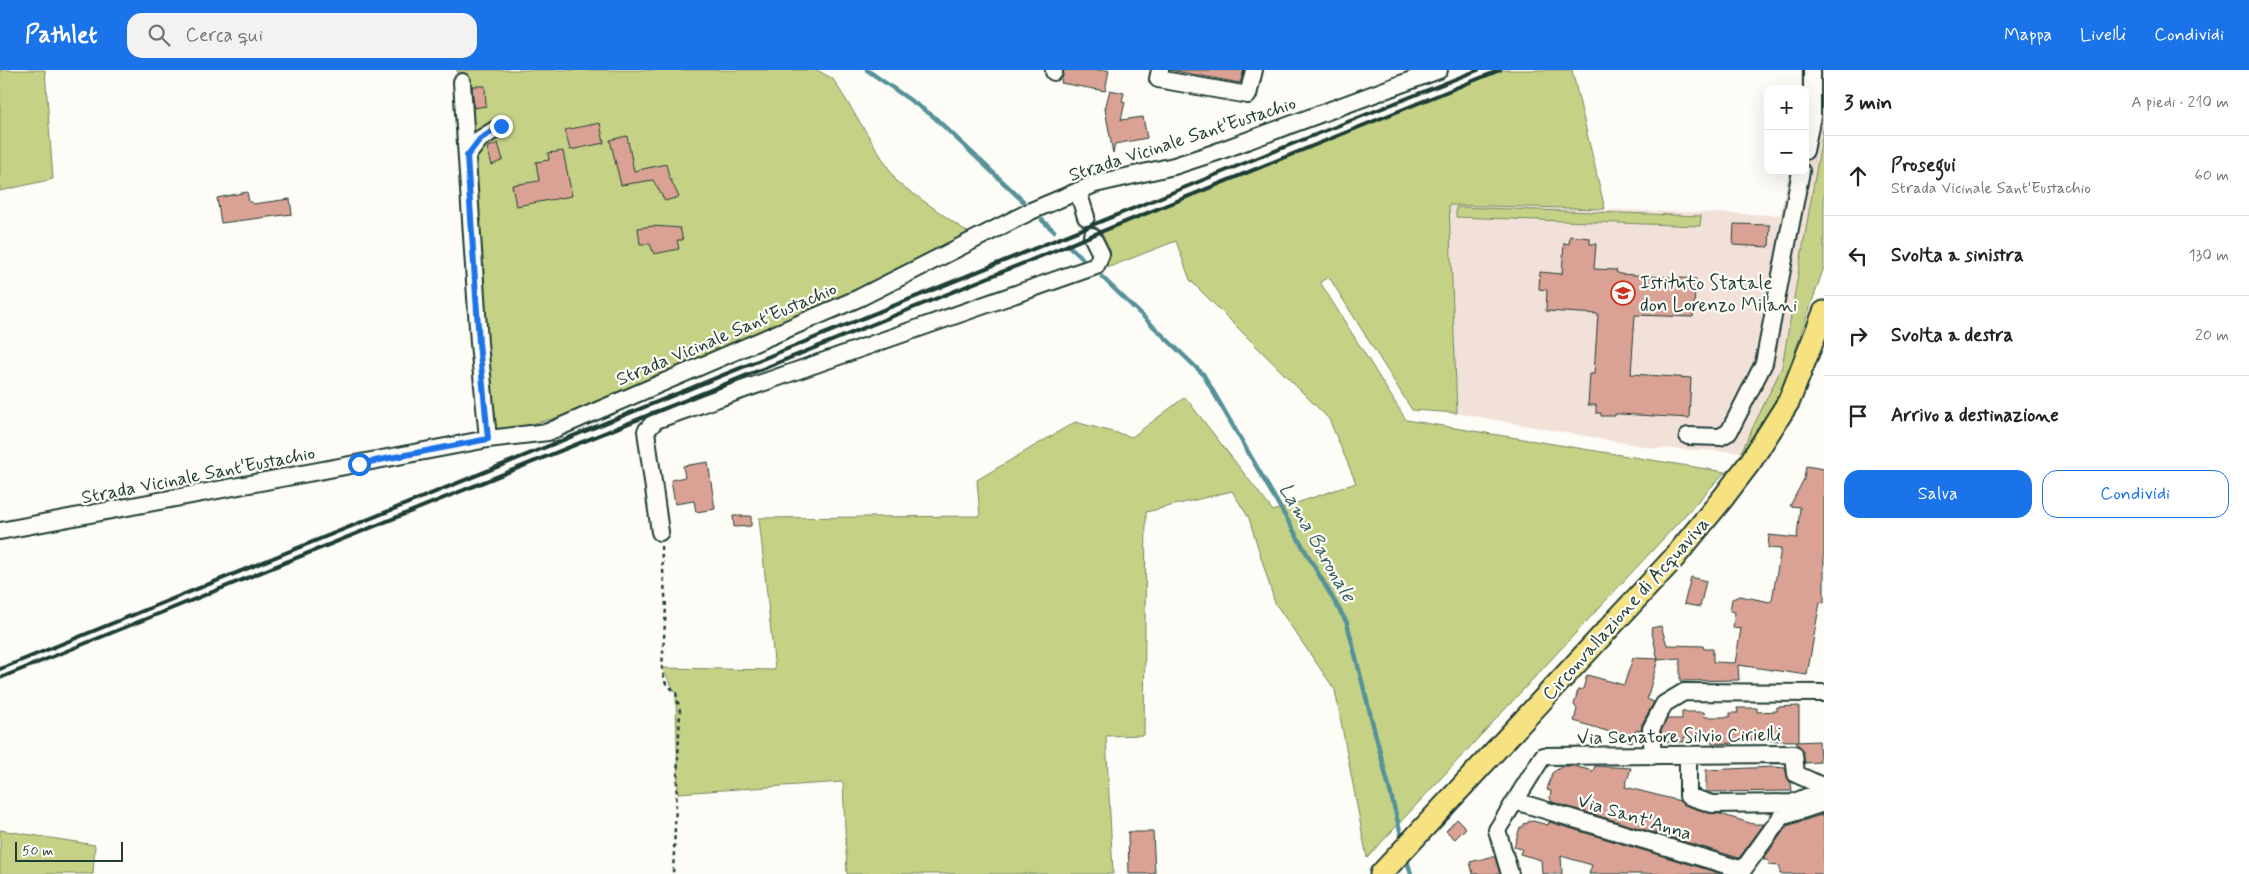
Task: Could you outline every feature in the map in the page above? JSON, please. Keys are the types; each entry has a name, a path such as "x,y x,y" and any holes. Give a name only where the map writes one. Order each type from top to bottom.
{"main road":[{"name":"Circonvallazione di Acquaviva","path":"1381,874 1673,560 1723,498 1750,461 1789,401 1824,312"}],"street":[{"path":"1159,74 1248,95 1254,70"},
{"name":"Strada Vicinale Sant'Eustachio","path":"0,531 488,439 548,432 859,298 1032,211 1095,184 1174,166 1214,153 1439,70"},
{"path":"1809,131 1812,116 1812,70"},
{"path":"462,82 488,439"},
{"path":"467,156 480,139 501,126"},
{"path":"1688,436 1720,437 1729,432 1764,363 1800,175"},
{"path":"1078,191 1086,217"},
{"path":"660,532 646,431 656,420 1096,266 1101,254 1092,236"},
{"path":"1653,756 1651,730 1664,704 1684,692 1824,693"},
{"name":"Via Senatore Silvio Cirielli","path":"1515,801 1544,756 1794,754 1796,774 1824,788"},
{"path":"1688,756 1688,796 1712,804 1792,803 1824,788"},
{"path":"1510,874 1497,830 1515,801"},
{"name":"Via Sant'Anna","path":"1515,801 1741,872"},
{"path":"1741,872 1781,817 1824,803"}],"path":[{"path":"660,532 666,607 662,668 665,682 676,693 680,711 673,874"}],"shaded area":[{"name":"Istituto Statale don Lorenzo Milani","path":"1801,70 1824,70 1824,125 1782,367 1741,452 1653,448 1457,413 1449,205 1780,215 1788,175 1809,175 1809,85 1801,85"}],"green space":[{"path":"0,70 45,70 53,179 0,191"},
{"path":"457,70 817,70 833,79 897,182 970,234 904,272 577,413 489,434"},
{"path":"1501,70 1572,70 1605,209 1449,205 1457,413 1412,410 1329,277 1320,282 1406,420 1725,472 1367,858 1335,690 1275,603 1249,518 1232,491 1146,512 1144,735 1106,736 1113,874 847,874 843,782 678,793 676,693 662,668 775,670 759,518 980,516 977,480 1075,422 1132,437 1185,397 1273,511 1356,483 1329,419 1190,280 1176,241 1109,267 1092,236"},
{"path":"1824,125 1824,267 1778,401 1744,454 1741,452 1782,367"},
{"path":"1456,207 1701,216 1700,226 1456,217"},
{"path":"0,830 95,845 93,874 0,874"}],"building":[{"path":"1064,70 1109,70 1105,91 1061,83"},
{"path":"1170,70 1244,70 1240,83"},
{"path":"472,86 485,86 486,106 474,108"},
{"path":"1110,90 1124,93 1122,101 1125,102 1121,120 1143,117 1147,138 1115,144 1113,153 1105,109"},
{"path":"600,123 604,143 570,150 565,130"},
{"path":"627,136 634,171 666,164 669,176 679,197 665,201 653,180 621,185 610,140"},
{"path":"498,143 503,160 492,165 487,148"},
{"path":"563,151 572,196 516,206 512,185 539,181 536,162 549,160 548,153"},
{"path":"247,192 249,202 253,204 290,199 292,214 221,223 217,198"},
{"path":"1734,224 1770,225 1769,247 1733,245"},
{"path":"653,226 680,228 683,240 677,240 679,249 654,254 650,244 640,244 638,228"},
{"path":"1570,236 1590,238 1590,244 1596,244 1594,269 1617,270 1616,272 1620,274 1696,279 1693,317 1635,315 1631,374 1691,378 1689,418 1620,414 1601,416 1601,413 1596,413 1596,405 1588,405 1590,374 1594,374 1598,314 1546,311 1547,290 1539,289 1540,272 1562,274 1564,243 1569,244"},
{"path":"708,462 715,509 696,512 694,501 675,504 671,480 685,477 683,466"},
{"path":"1806,466 1824,469 1824,603 1820,602 1807,675 1738,665 1739,680 1680,681 1680,658 1658,660 1651,628 1661,626 1667,645 1703,646 1704,649 1713,649 1713,662 1735,663 1741,629 1733,628 1735,612 1730,611 1732,599 1740,596 1770,602 1772,600 1781,549 1768,548 1769,535 1797,538 1800,507 1790,506 1804,479"},
{"path":"733,516 751,516 751,526 734,527"},
{"path":"1691,577 1706,581 1700,607 1684,604"},
{"path":"1633,658 1658,659 1647,699 1654,702 1642,724 1641,731 1636,730 1632,742 1611,736 1610,732 1574,721 1577,709 1574,705 1578,690 1583,689 1587,675 1624,685"},
{"path":"1799,706 1799,741 1739,740 1738,743 1712,744 1712,736 1684,737 1684,742 1662,742 1661,731 1667,719 1682,719 1682,712 1704,712 1705,717 1730,717 1730,713 1738,713 1737,708 1757,708 1757,712 1777,711 1777,707"},
{"path":"1819,741 1820,762 1805,763 1802,749 1796,742"},
{"path":"1563,766 1574,766 1593,771 1595,766 1631,768 1625,787 1680,801 1685,805 1709,813 1720,814 1753,824 1764,824 1739,858 1552,802 1550,798 1551,791 1547,790 1552,773"},
{"path":"1785,768 1792,791 1706,792 1706,770"},
{"path":"1824,814 1824,874 1780,874 1780,866 1769,865 1768,860 1763,860 1787,826"},
{"path":"1457,819 1466,828 1455,839 1446,831"},
{"path":"1529,820 1548,825 1549,822 1722,874 1589,874 1592,865 1561,856 1562,874 1542,874 1541,860 1520,854 1522,849 1514,847 1520,827 1522,828 1524,823 1527,824"},
{"path":"1128,832 1153,832 1155,874 1129,874"},
{"path":"1495,857 1500,874 1473,874 1470,862"}],"waterway":[{"name":"Lama Baronale","path":"867,70 933,116 1023,201"},
{"name":"Lama Baronale","path":"1042,220 1054,231"},
{"name":"Lama Baronale","path":"1068,245 1082,258"},
{"name":"Lama Baronale","path":"1102,277 1203,374 1347,623 1403,842"},
{"name":"Lama Baronale","path":"1406,857 1411,874"}],"railway":[{"path":"0,669 1478,70"},
{"path":"0,678 1500,70"}],"place":[{"name":"Istituto Statale don Lorenzo Milani","path":"1623,293"}],"route":[{"path":"359,464 488,439 479,343 467,156 480,139 501,126"}]}
